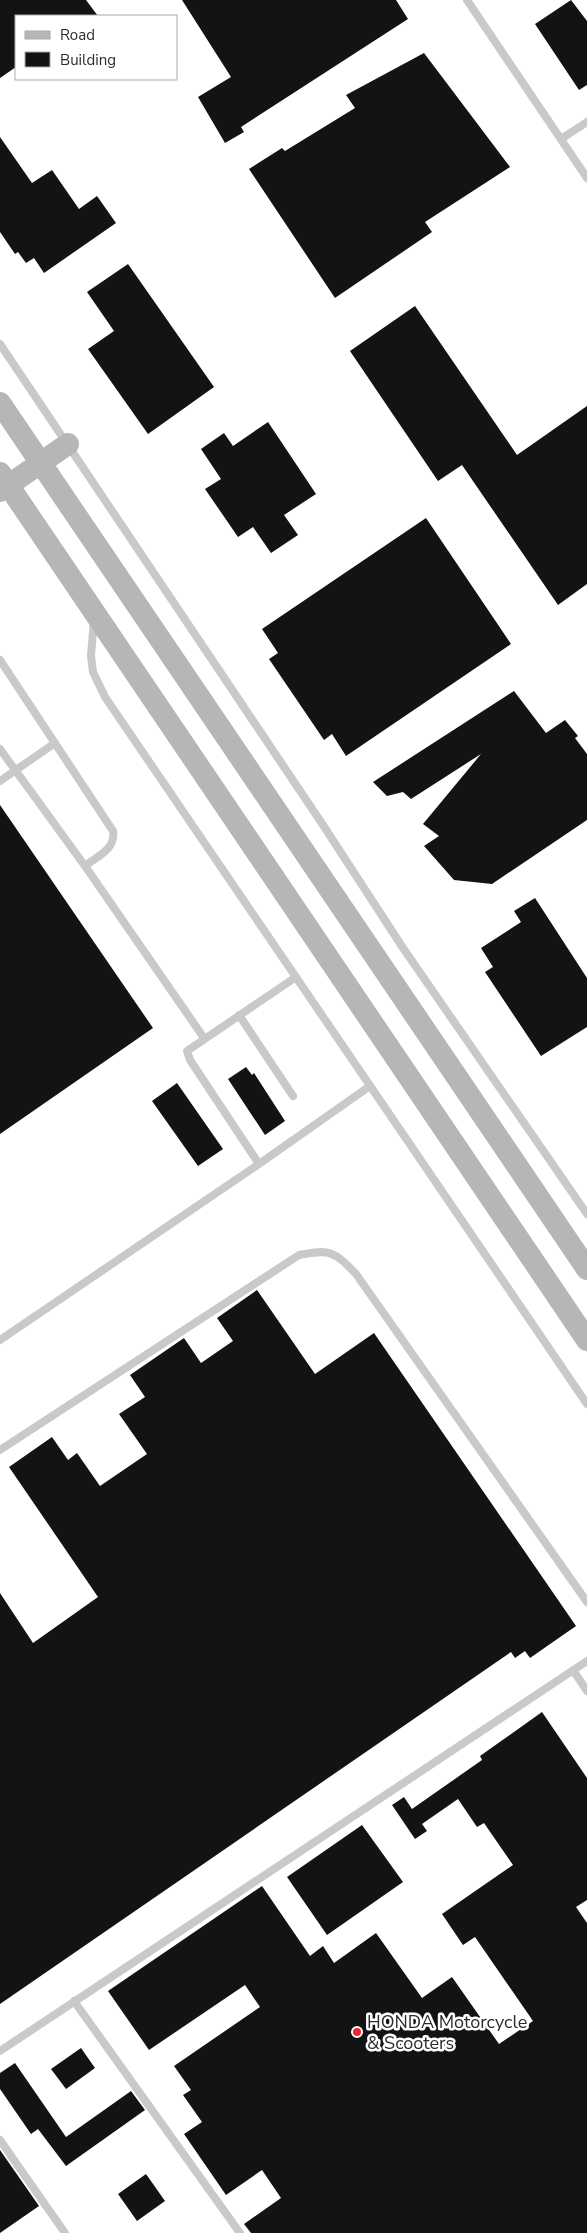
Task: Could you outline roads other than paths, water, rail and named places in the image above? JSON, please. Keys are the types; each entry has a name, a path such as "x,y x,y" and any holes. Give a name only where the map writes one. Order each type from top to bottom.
{"street":[{"path":"0,403 587,1269"},
{"path":"68,444 41,463 3,483 94,612 587,1340"}],"lane":[{"path":"467,0 587,178"},
{"path":"561,140 587,122"},
{"path":"0,344 404,948 587,1214"},
{"path":"94,612 91,656 93,672 105,697 587,1404"},
{"path":"0,660 113,831 114,839 111,847 85,866"},
{"path":"0,781 55,743"},
{"path":"0,749 85,866 204,1038"},
{"path":"259,1164 190,1060 187,1051 296,977"},
{"path":"239,1015 293,1096"},
{"path":"0,1340 370,1086"},
{"path":"0,1450 299,1255 320,1251 339,1256 356,1274 587,1602"},
{"path":"0,2051 587,1661"},
{"path":"573,1670 587,1691"},
{"path":"74,2001 240,2233"},
{"path":"0,2140 65,2233"}],"place":[{"name":"HONDA Motorcycle & Scooters","path":"357,2032"}]}
